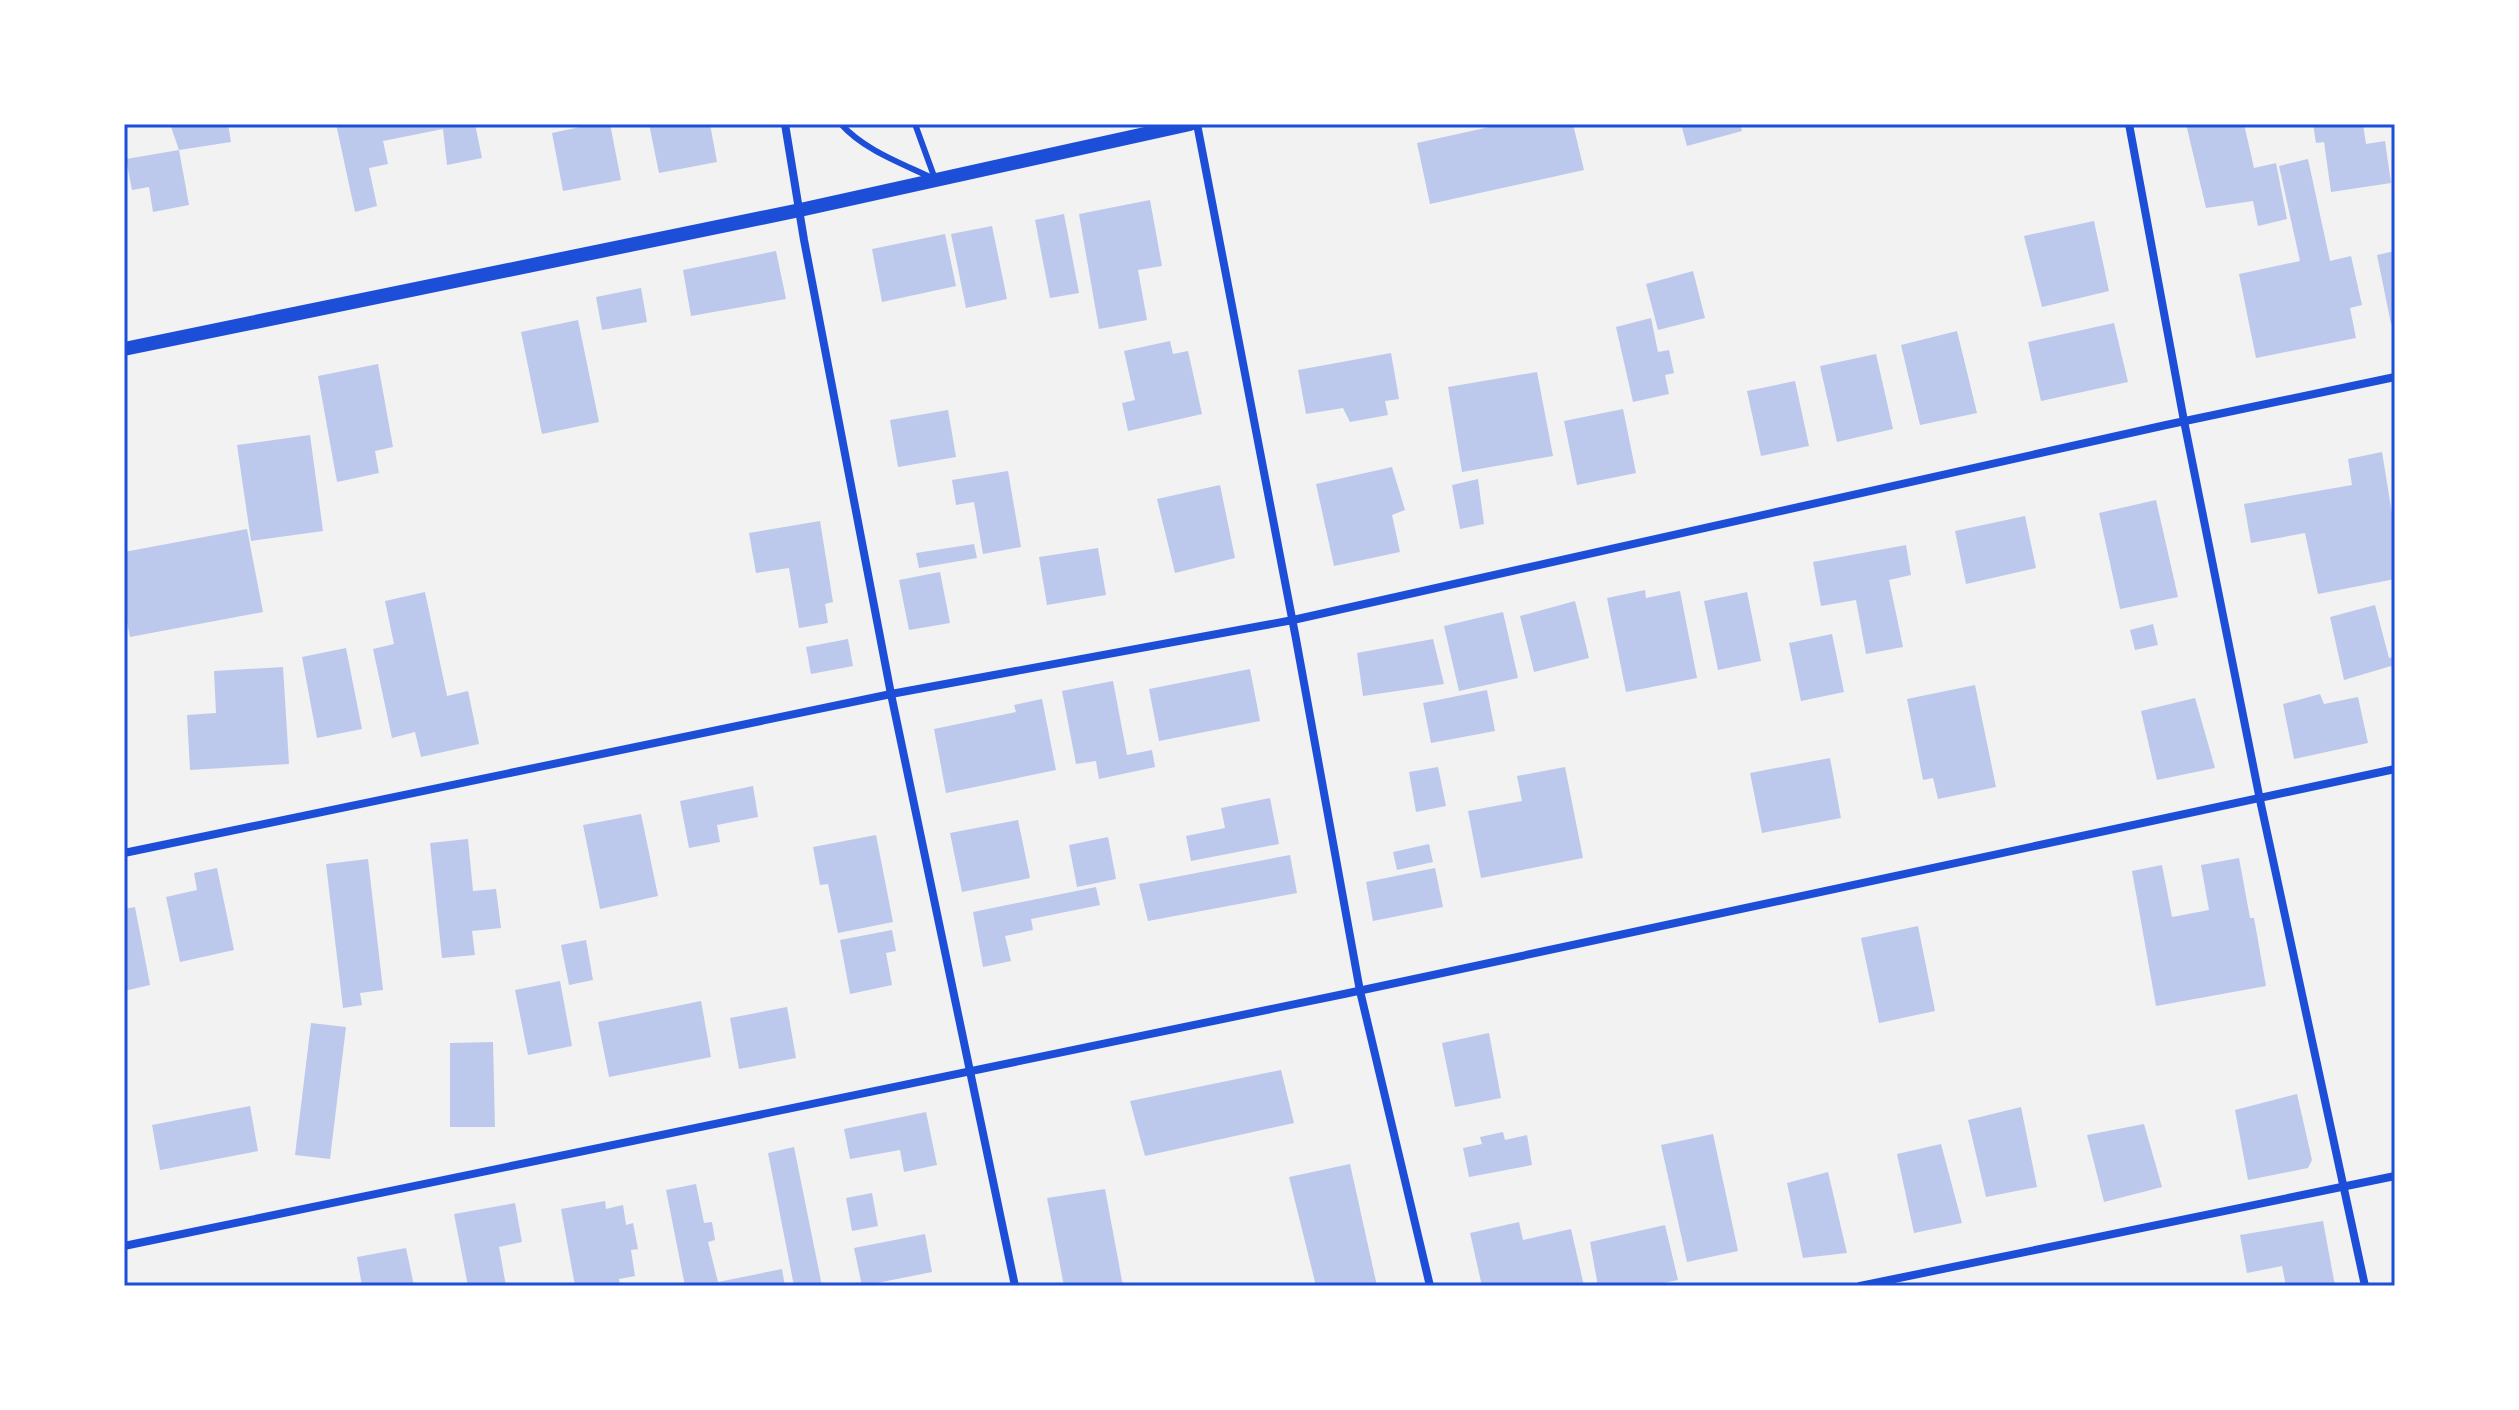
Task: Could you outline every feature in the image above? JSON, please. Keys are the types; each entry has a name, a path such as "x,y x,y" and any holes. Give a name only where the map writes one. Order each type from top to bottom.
{"street":[{"path":"785,124 891,694 1015,1286"},
{"path":"124,349 800,210 1190,124"},
{"path":"1197,124 1293,620 1360,991 1430,1286"},
{"path":"2129,124 2184,421 2260,800 2365,1286"},
{"path":"124,853 891,694 1293,620 2184,421 2395,377"},
{"path":"124,1246 970,1073 2395,769"},
{"path":"1860,1286 2395,1176"}],"lane":[{"path":"841,124 852,136 935,179"},
{"path":"915,124 935,179"}],"building":[{"path":"170,124 228,124 231,142 179,150"},
{"path":"336,124 475,124 482,158 447,165 443,129 383,141 388,164 369,168 377,206 355,212"},
{"path":"594,124 610,124 621,180 563,191 552,133"},
{"path":"649,124 710,124 717,162 659,173"},
{"path":"1503,124 1573,124 1584,170 1430,204 1417,143"},
{"path":"1681,124 1740,124 1742,131 1687,146"},
{"path":"2186,124 2244,124 2254,168 2276,163 2287,219 2258,226 2253,201 2206,208"},
{"path":"2313,124 2363,124 2366,144 2385,141 2391,183 2331,192 2324,142 2316,143"},
{"path":"179,150 189,205 153,212 149,187 132,190 126,159"},
{"path":"2308,159 2330,261 2351,256 2362,305 2350,308 2356,338 2256,358 2239,274 2300,261 2279,166"},
{"path":"1150,200 1162,266 1138,270 1147,320 1099,329 1079,214"},
{"path":"1064,214 1079,293 1050,298 1035,220"},
{"path":"2094,221 2109,291 2042,307 2024,236"},
{"path":"992,226 1007,299 966,308 951,234"},
{"path":"945,234 956,286 882,302 872,249"},
{"path":"776,251 786,299 691,316 683,270"},
{"path":"2395,251 2395,323 2391,324 2377,255"},
{"path":"1693,271 1705,318 1658,330 1646,284"},
{"path":"641,288 647,322 602,330 596,297"},
{"path":"1651,318 1658,352 1669,350 1674,373 1665,375 1669,394 1633,402 1616,327"},
{"path":"578,320 599,422 542,434 521,332"},
{"path":"2114,323 2128,382 2041,401 2028,342"},
{"path":"1957,331 1977,413 1920,425 1901,345"},
{"path":"1170,341 1173,354 1188,351 1202,414 1128,431 1122,403 1135,400 1124,351"},
{"path":"1391,353 1399,399 1385,401 1388,415 1350,422 1343,408 1306,414 1298,370"},
{"path":"1876,354 1893,429 1837,442 1820,366"},
{"path":"378,364 393,447 375,451 379,473 337,482 318,376"},
{"path":"1537,372 1553,456 1462,472 1448,387"},
{"path":"1795,381 1809,446 1761,456 1747,391"},
{"path":"1623,409 1636,473 1577,485 1564,421"},
{"path":"948,410 956,457 898,467 890,420"},
{"path":"310,435 323,531 251,541 237,445"},
{"path":"2382,452 2395,532 2395,579 2318,594 2305,533 2251,543 2244,504 2352,485 2348,459"},
{"path":"1392,467 1405,510 1392,515 1400,552 1334,566 1316,484"},
{"path":"1008,471 1021,547 983,554 974,502 956,505 952,480"},
{"path":"1478,479 1484,524 1460,529 1452,485"},
{"path":"1220,485 1235,558 1175,573 1157,499"},
{"path":"2156,500 2178,597 2120,609 2099,513"},
{"path":"2025,516 2036,568 1966,584 1955,531"},
{"path":"820,521 833,602 825,604 828,623 799,628 789,568 756,573 749,533"},
{"path":"247,529 263,612 130,637 124,607 124,552"},
{"path":"974,544 977,558 919,568 916,553"},
{"path":"1906,545 1911,575 1889,580 1903,647 1866,654 1856,600 1821,606 1813,562"},
{"path":"1098,548 1106,595 1047,605 1039,557"},
{"path":"940,572 950,623 909,630 899,580"},
{"path":"1645,590 1646,598 1680,591 1697,678 1626,692 1607,598"},
{"path":"425,592 447,696 468,691 479,744 421,757 415,732 392,738 373,649 394,644 385,601"},
{"path":"1747,592 1761,661 1718,670 1704,601"},
{"path":"1575,601 1589,658 1534,672 1520,616"},
{"path":"2375,605 2389,658 2395,657 2395,677 2391,666 2344,680 2330,617"},
{"path":"1503,612 1518,678 1459,691 1444,626"},
{"path":"2153,624 2158,645 2135,650 2130,630"},
{"path":"1832,634 1844,692 1801,701 1789,643"},
{"path":"848,639 853,666 811,674 806,647"},
{"path":"1433,639 1444,684 1363,696 1357,653"},
{"path":"346,648 362,729 317,738 302,657"},
{"path":"283,667 289,764 190,770 187,715 216,713 214,671"},
{"path":"1250,669 1260,721 1159,741 1149,689"},
{"path":"1113,681 1127,755 1152,750 1155,767 1099,779 1096,761 1076,764 1062,691"},
{"path":"1975,685 1996,787 1938,799 1933,778 1923,780 1907,699"},
{"path":"1487,690 1495,731 1431,743 1423,703"},
{"path":"2320,694 2324,704 2358,697 2368,743 2294,759 2283,704"},
{"path":"2195,698 2215,768 2157,780 2141,711"},
{"path":"1042,699 1056,770 946,793 934,729 1016,712 1014,705"},
{"path":"1830,758 1841,818 1762,833 1750,773"},
{"path":"1438,767 1446,806 1416,812 1409,772"},
{"path":"1565,767 1583,858 1481,878 1468,811 1522,801 1517,776"},
{"path":"753,786 758,817 717,825 720,842 689,848 680,801"},
{"path":"1270,798 1279,844 1191,861 1186,836 1225,828 1221,808"},
{"path":"641,814 658,896 600,909 583,825"},
{"path":"1018,820 1030,878 962,892 950,833"},
{"path":"876,835 893,922 838,933 828,884 820,885 813,847"},
{"path":"1108,837 1116,879 1077,887 1069,845"},
{"path":"468,839 473,891 496,889 501,928 472,931 475,955 442,958 430,843"},
{"path":"1429,844 1433,862 1397,870 1393,852"},
{"path":"1290,855 1297,893 1148,921 1139,884"},
{"path":"2239,858 2266,986 2156,1006 2132,871 2162,865 2172,917 2209,910 2201,865"},
{"path":"368,859 383,990 360,993 362,1005 343,1008 326,864"},
{"path":"217,868 234,950 180,962 166,897 197,890 194,873"},
{"path":"1435,868 1443,907 1373,921 1366,882"},
{"path":"1096,887 1100,905 1031,919 1033,930 1005,936 1011,961 983,967 973,912"},
{"path":"135,907 150,985 124,991 124,909"},
{"path":"1918,926 1935,1011 1879,1023 1861,938"},
{"path":"892,930 896,951 886,953 892,985 850,994 840,940"},
{"path":"586,940 593,980 569,985 561,945"},
{"path":"560,981 572,1046 528,1055 515,990"},
{"path":"701,1001 711,1057 609,1077 598,1022"},
{"path":"787,1007 796,1058 739,1069 730,1018"},
{"path":"311,1023 346,1027 330,1159 295,1155"},
{"path":"1489,1033 1501,1098 1455,1107 1442,1043"},
{"path":"493,1042 495,1127 450,1127 450,1043"},
{"path":"1281,1070 1294,1123 1145,1156 1130,1101"},
{"path":"2297,1094 2312,1160 2308,1168 2248,1180 2235,1110"},
{"path":"250,1106 258,1151 160,1170 152,1125"},
{"path":"2021,1107 2037,1187 1986,1197 1968,1120"},
{"path":"926,1112 937,1165 904,1172 900,1150 850,1159 844,1129"},
{"path":"2144,1124 2162,1187 2104,1202 2087,1135"},
{"path":"1503,1132 1505,1140 1527,1135 1532,1165 1469,1177 1463,1148 1482,1144 1480,1137"},
{"path":"1713,1134 1738,1251 1687,1262 1661,1145"},
{"path":"1941,1144 1962,1223 1914,1233 1897,1154"},
{"path":"794,1147 822,1286 794,1286 768,1153"},
{"path":"1350,1164 1377,1286 1316,1286 1289,1177"},
{"path":"1828,1172 1847,1253 1803,1258 1787,1183"},
{"path":"696,1184 704,1223 712,1222 715,1240 708,1242 718,1282 782,1269 785,1286 685,1286 666,1190"},
{"path":"1105,1189 1123,1286 1064,1286 1047,1198"},
{"path":"872,1193 878,1226 852,1231 846,1198"},
{"path":"605,1201 606,1209 623,1205 626,1225 633,1223 638,1249 631,1250 635,1276 619,1279 620,1286 575,1286 561,1209"},
{"path":"515,1203 522,1242 499,1247 506,1286 468,1286 454,1214"},
{"path":"2323,1221 2335,1286 2310,1286 2310,1283 2286,1286 2282,1266 2247,1273 2240,1235"},
{"path":"1519,1222 1523,1240 1571,1229 1584,1286 1482,1286 1470,1233"},
{"path":"1665,1225 1678,1280 1649,1286 1598,1286 1590,1242"},
{"path":"925,1234 932,1272 862,1286 854,1248"},
{"path":"406,1248 414,1286 362,1286 357,1257"}]}
